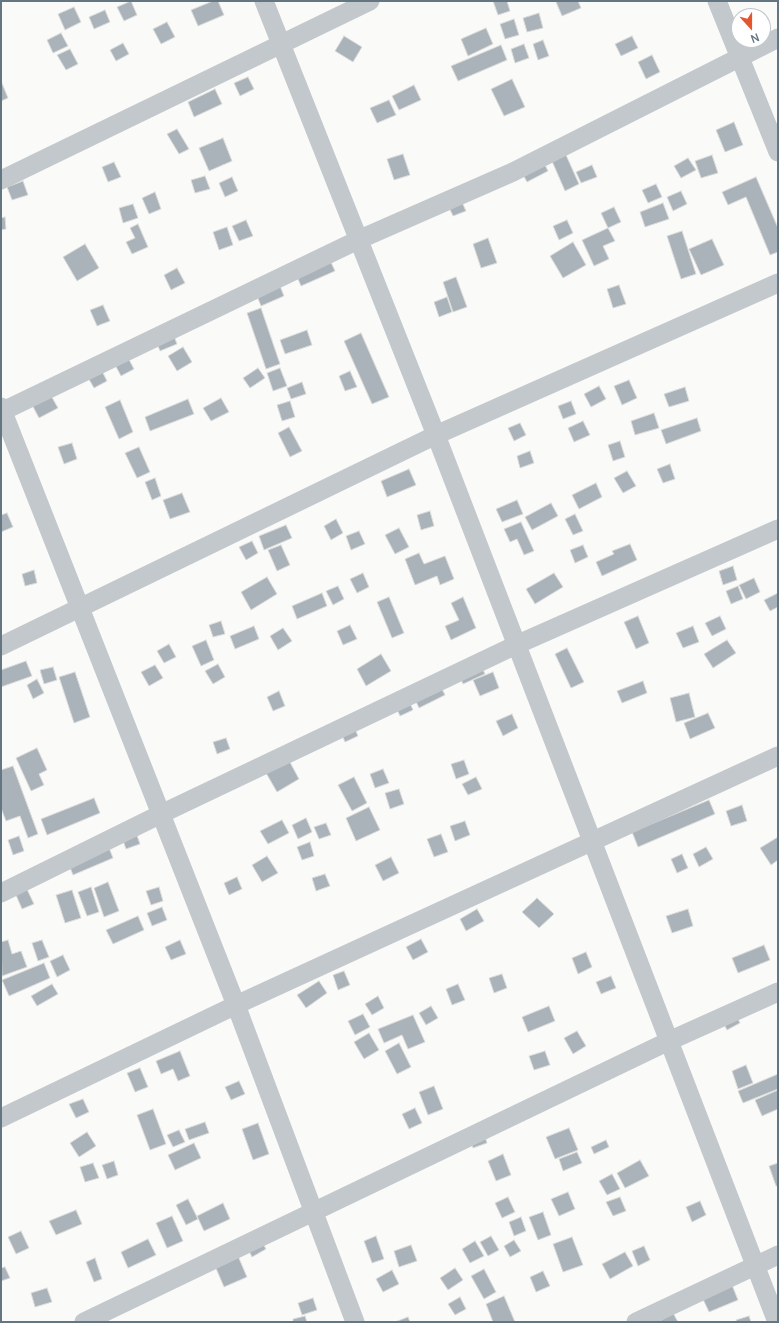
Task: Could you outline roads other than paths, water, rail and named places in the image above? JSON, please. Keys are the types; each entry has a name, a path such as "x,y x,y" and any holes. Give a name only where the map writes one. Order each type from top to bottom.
{"street":[{"path":"264,1 436,435 777,1322"},
{"path":"1,180 370,1"},
{"path":"717,1 778,152"},
{"path":"355,1322 236,1005 2,410 358,240 513,172 778,38"},
{"path":"1,646 436,435 778,283"},
{"path":"1,893 161,814 516,645 778,529"},
{"path":"1,1118 236,1005 778,756"},
{"path":"84,1322 669,1042 778,992"},
{"path":"636,1322 778,1255"}]}
